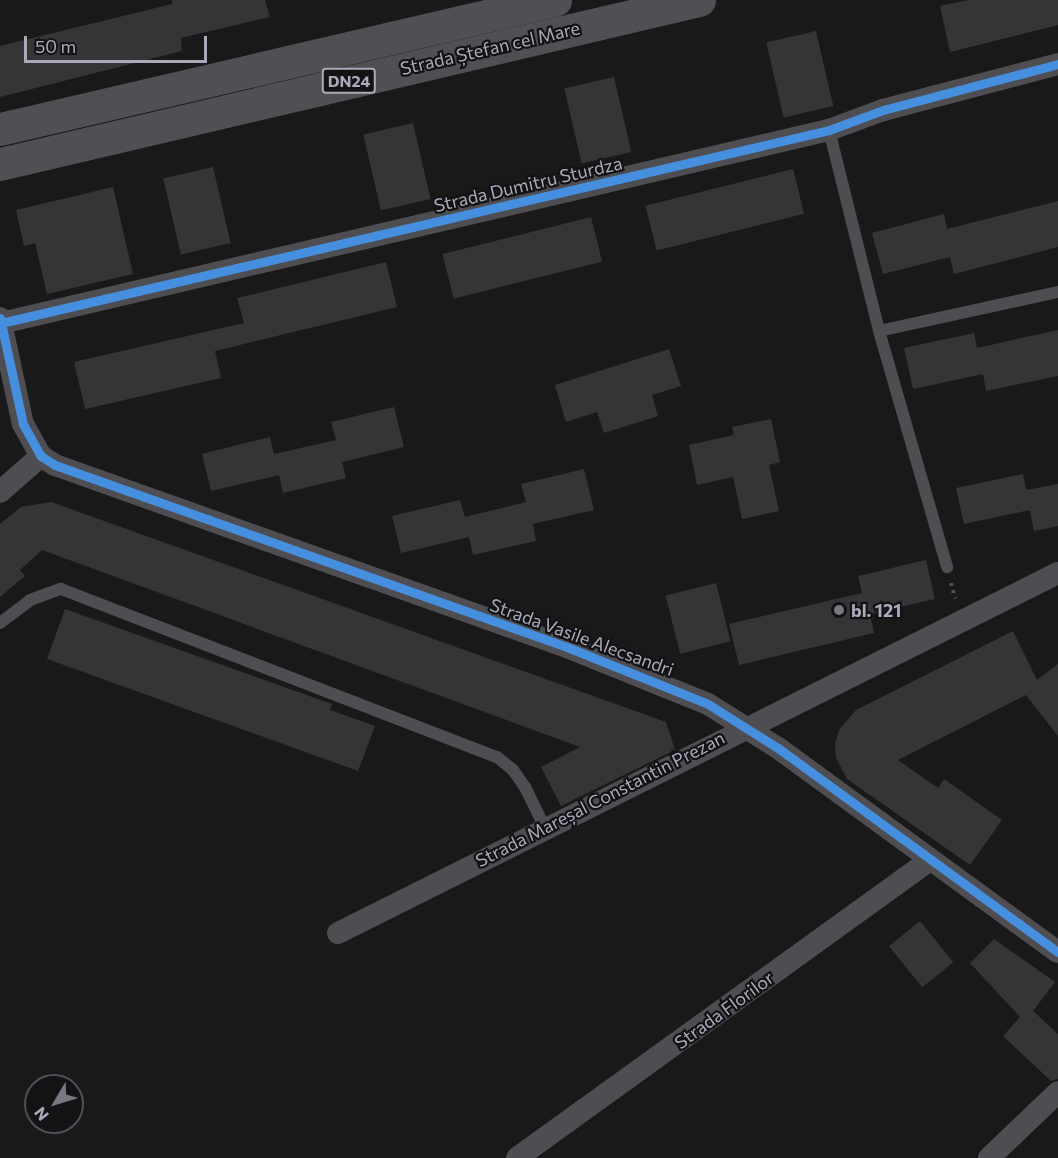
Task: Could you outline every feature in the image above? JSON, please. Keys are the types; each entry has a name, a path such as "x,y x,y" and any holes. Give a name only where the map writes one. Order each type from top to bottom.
{"main road":[{"name":"Strada Ștefan cel Mare","path":"0,129 555,0"},
{"name":"Strada Ștefan cel Mare","path":"0,164 699,0"}],"street":[{"name":"Strada Dumitru Sturdza","path":"1,320 829,130 883,110 1058,64"},
{"path":"0,492 40,456 23,424 1,320"},
{"name":"Strada Vasile Alecsandri","path":"40,456 86,477 598,659 676,690 746,726 1058,952"},
{"name":"Strada Mareșal Constantin Prezan","path":"338,933 544,826 1058,573"},
{"name":"Strada Florilor","path":"517,1158 930,861"},
{"path":"989,1158 1058,1092"}],"lane":[{"path":"829,130 879,331 947,567"},
{"path":"879,331 1058,292"},
{"path":"0,623 30,600 61,590 497,757 513,770 525,787 544,826"}],"path":[{"path":"947,567 961,620"}],"building":[{"path":"172,0 265,0 270,17 181,38 182,51 0,97 0,46 172,4"},
{"path":"968,0 1058,0 1058,25 950,52 940,6"},
{"path":"816,31 833,106 784,117 766,42"},
{"path":"614,77 631,152 582,163 564,88"},
{"path":"413,123 431,199 381,210 363,134"},
{"path":"213,167 231,243 181,254 163,178"},
{"path":"793,169 804,214 657,250 646,206"},
{"path":"113,187 133,274 47,294 35,243 24,246 16,210"},
{"path":"1058,201 1058,247 954,274 950,257 883,274 872,233 944,214 947,229"},
{"path":"591,217 602,262 454,299 443,254"},
{"path":"386,262 397,307 215,351 221,378 85,409 74,362 244,323 237,298"},
{"path":"1058,330 1058,376 986,391 983,374 913,389 904,348 974,333 977,348"},
{"path":"669,349 681,386 652,395 658,416 604,433 597,412 566,422 555,385"},
{"path":"394,407 404,447 342,462 346,478 283,493 279,475 211,491 202,454 270,437 274,454 336,440 331,422"},
{"path":"771,419 780,462 769,465 779,511 742,519 733,477 697,485 689,445 734,435 732,427"},
{"path":"584,469 594,510 533,524 536,541 473,555 469,537 401,553 392,516 460,500 465,517 526,502 521,484"},
{"path":"1023,474 1026,490 1058,484 1058,526 1034,531 1030,510 964,524 956,488"},
{"path":"51,502 666,722 675,750 561,806 541,767 580,747 42,550 20,570 25,576 0,597 0,524 21,507"},
{"name":"bl. 121","path":"926,560 935,599 870,614 874,633 739,665 729,624 862,593 858,576"},
{"path":"716,583 731,641 680,654 666,596"},
{"path":"65,609 332,704 330,710 375,726 358,771 47,659"},
{"path":"1013,631 1037,680 1058,664 1058,736 1026,695 898,760 938,788 944,779 1002,820 970,865 847,779 836,758 835,744 839,730 856,710"},
{"path":"920,921 953,962 922,987 889,946"},
{"path":"994,939 1055,982 1033,1011 1058,1034 1058,1079 1051,1081 1003,1036 1020,1017 970,963"}],"cycle path":[{"path":"1,323 829,130 883,110 1058,64"},
{"path":"0,318 23,424 41,456 55,465 567,647 708,704 778,748 1058,952"}],"place":[{"name":"bl. 121","path":"839,610"}]}
